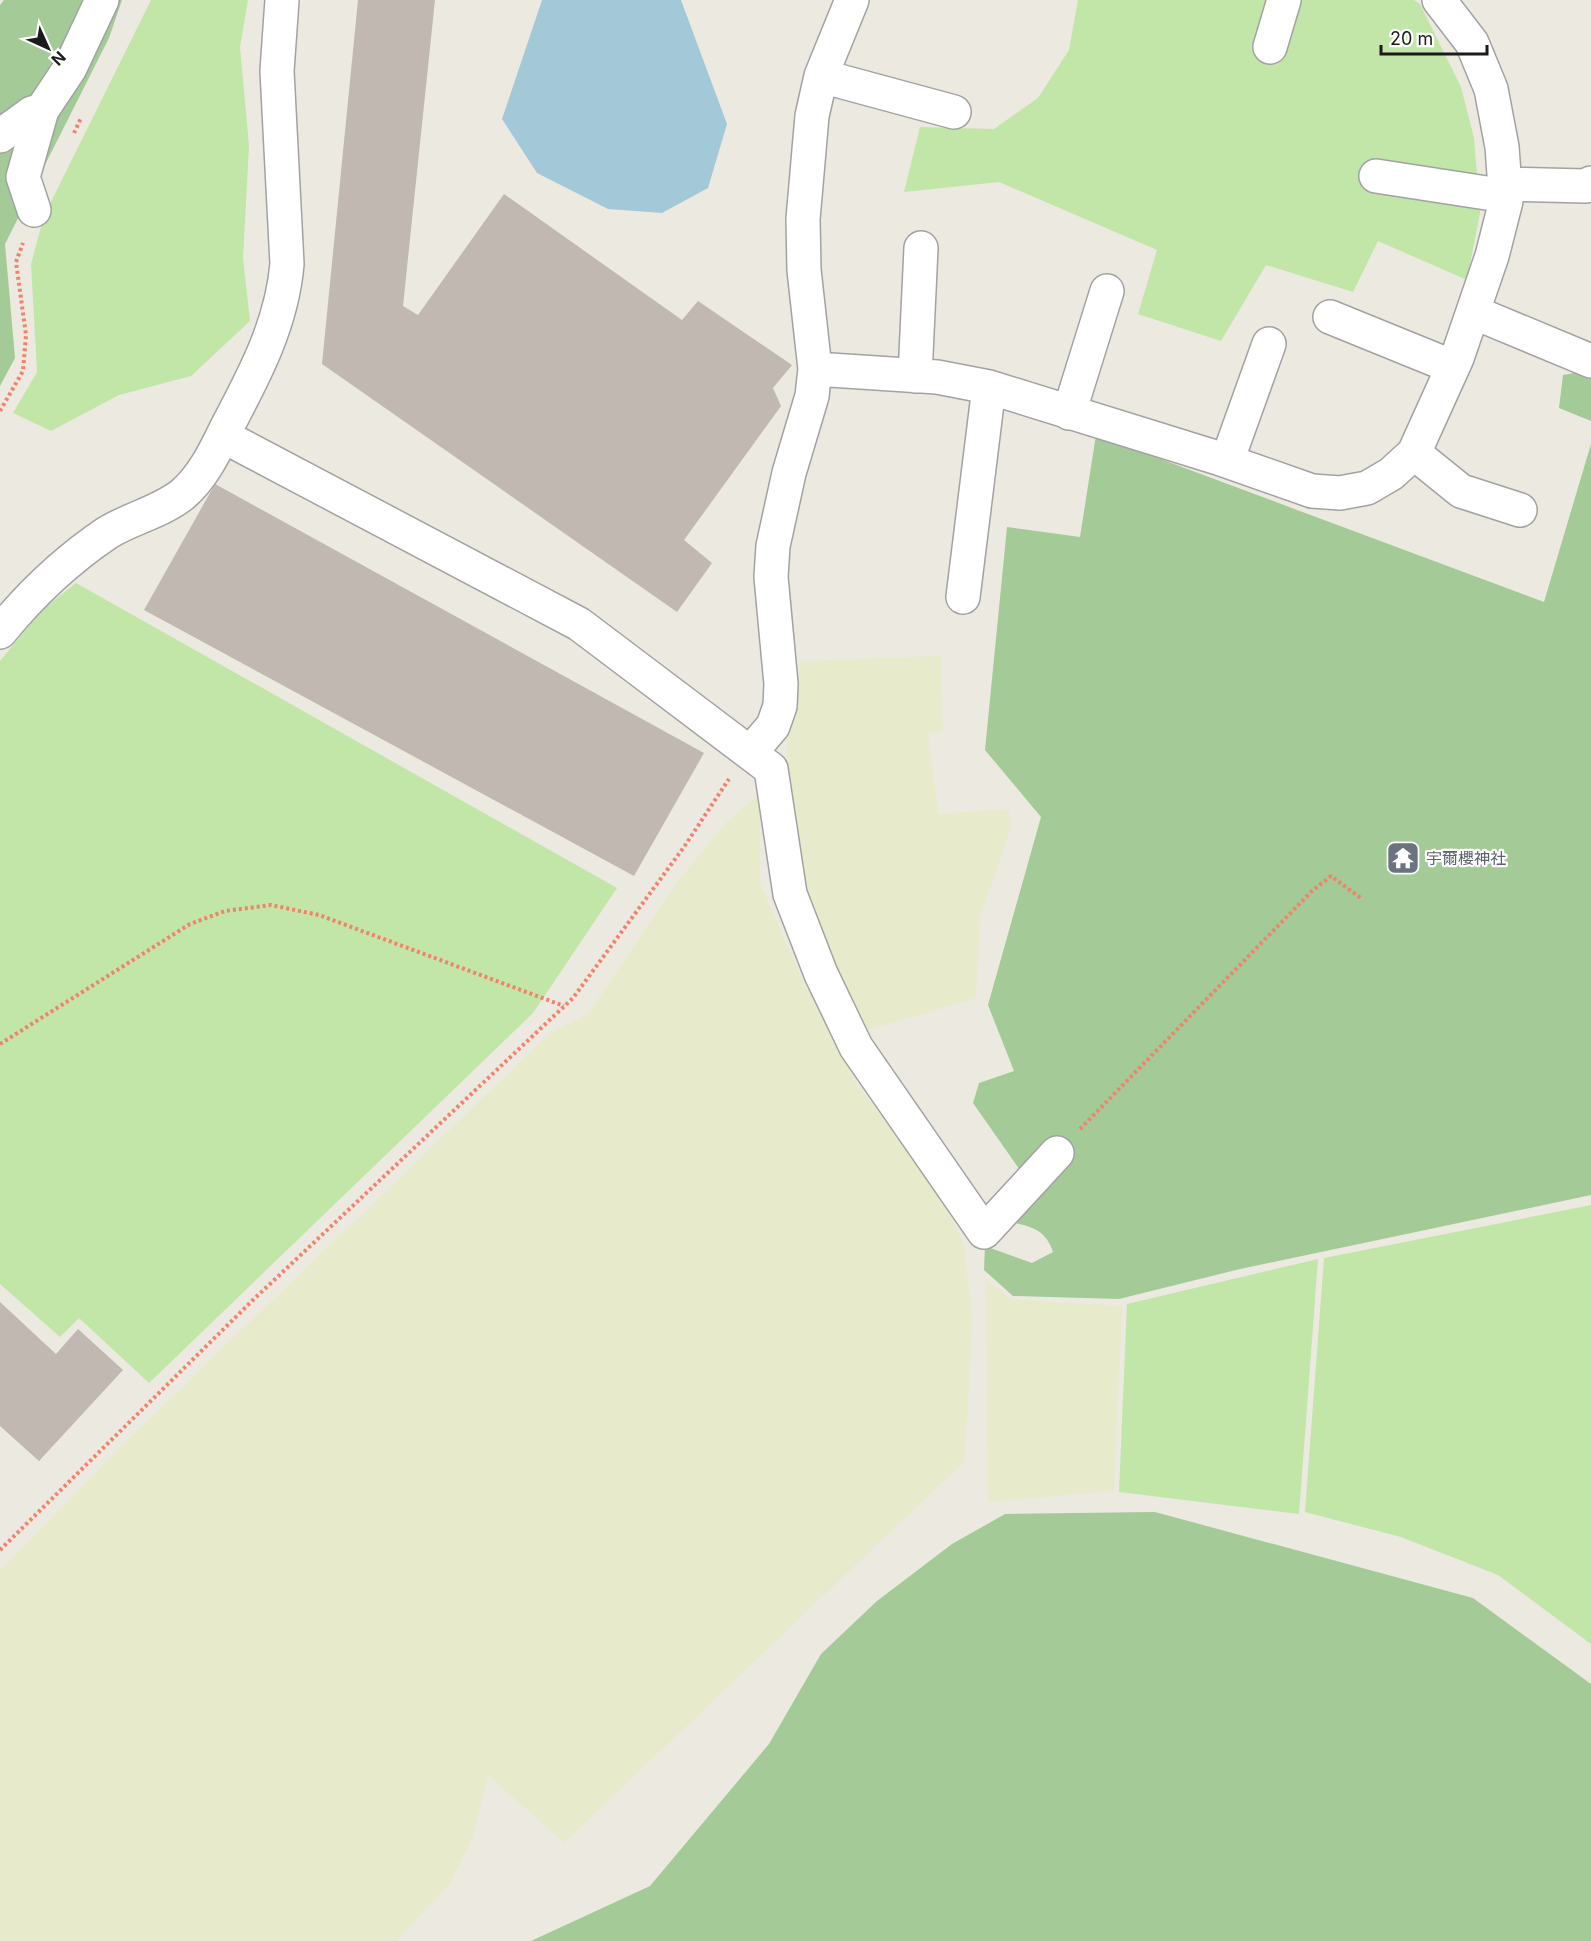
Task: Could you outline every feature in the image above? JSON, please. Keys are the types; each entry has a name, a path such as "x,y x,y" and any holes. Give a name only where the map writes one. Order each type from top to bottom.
{"street":[{"path":"34,210 23,177 42,110 70,68 93,25 102,0"},
{"path":"0,632 19,609 58,571 107,533 162,507 184,493 203,471 255,373 285,294 287,224 277,70 282,0"},
{"path":"750,753 773,726 780,706 781,684 771,577 773,546 789,473 812,396 815,369 804,270 803,219 812,116 821,76 852,0"},
{"path":"1269,47 1284,0"},
{"path":"815,369 915,376 989,387 1227,461 1312,491 1340,493 1366,488 1391,474 1414,453 1453,367 1492,256 1505,190 1502,147 1491,90 1472,44 1440,0"},
{"path":"821,76 954,112"},
{"path":"0,136 32,114 42,110"},
{"path":"1376,176 1505,190 1586,186 1591,183"},
{"path":"915,376 921,248"},
{"path":"1069,413 1107,291"},
{"path":"1473,312 1591,361"},
{"path":"1330,317 1453,367"},
{"path":"1227,461 1269,344"},
{"path":"963,597 989,387"},
{"path":"223,436 579,624 771,769 790,894 821,974 856,1047 984,1232 1057,1153"},
{"path":"1414,453 1461,491 1520,510"}],"path":[{"path":"0,1550 261,1292 573,998 663,875 723,787 750,753"},
{"path":"1057,1153 1312,891 1331,876 1362,899"},
{"path":"0,1044 190,924 225,911 271,905 319,915 564,1006"}],"green space":[{"path":"4,0 122,0 109,38 5,244 15,358 0,386 0,5"},
{"path":"151,0 248,0 240,47 249,146 243,258 250,321 191,376 119,395 51,431 13,413 37,372 31,264 44,216"},
{"path":"1078,0 1414,0 1420,4 1461,87 1474,138 1480,213 1467,280 1378,241 1353,292 1266,265 1221,341 1138,314 1157,250 999,182 904,192 920,127 994,129 1038,98 1069,50"},
{"path":"1591,370 1591,421 1559,408 1563,375"},
{"path":"1096,435 1544,602 1591,444 1591,1195 1240,1269 1119,1299 1013,1296 984,1270 985,1246 1032,1263 1053,1252 1046,1238 1034,1229 1004,1221 1022,1173 973,1103 979,1083 1014,1071 988,1005 1041,817 985,750 1007,527 1080,537"},
{"path":"76,583 617,888 533,1013 149,1383 79,1318 60,1337 0,1284 0,661 43,609"},
{"path":"941,656 943,731 928,733 938,814 1008,809 1012,826 980,917 976,998 861,1032 815,930 786,799 787,744 801,661"},
{"path":"760,794 760,883 802,979 858,1086 933,1180 964,1244 972,1319 965,1461 564,1843 488,1775 472,1839 449,1885 396,1941 0,1941 0,1571 122,1445 550,1033 588,1014 675,885 727,821"},
{"path":"1591,1205 1591,1644 1498,1575 1401,1537 1305,1512 1324,1258"},
{"path":"1318,1259 1299,1514 1119,1492 1127,1304"},
{"path":"985,1278 1010,1299 1122,1306 1114,1491 988,1502"},
{"path":"1155,1512 1473,1598 1591,1684 1591,1941 531,1941 650,1886 769,1744 821,1654 877,1601 952,1544 1005,1514"}],"water":[{"path":"542,0 681,0 727,124 708,188 662,213 608,209 537,173 502,119"}],"building":[{"path":"358,0 435,0 403,306 418,315 504,194 682,320 698,301 792,365 773,388 781,406 684,540 712,563 677,612 322,364"},
{"path":"215,484 704,753 634,876 144,610"},
{"path":"0,1302 56,1354 78,1329 123,1370 39,1461 0,1426"}],"place":[{"name":"宇爾櫻神社","path":"1403,858"}]}
